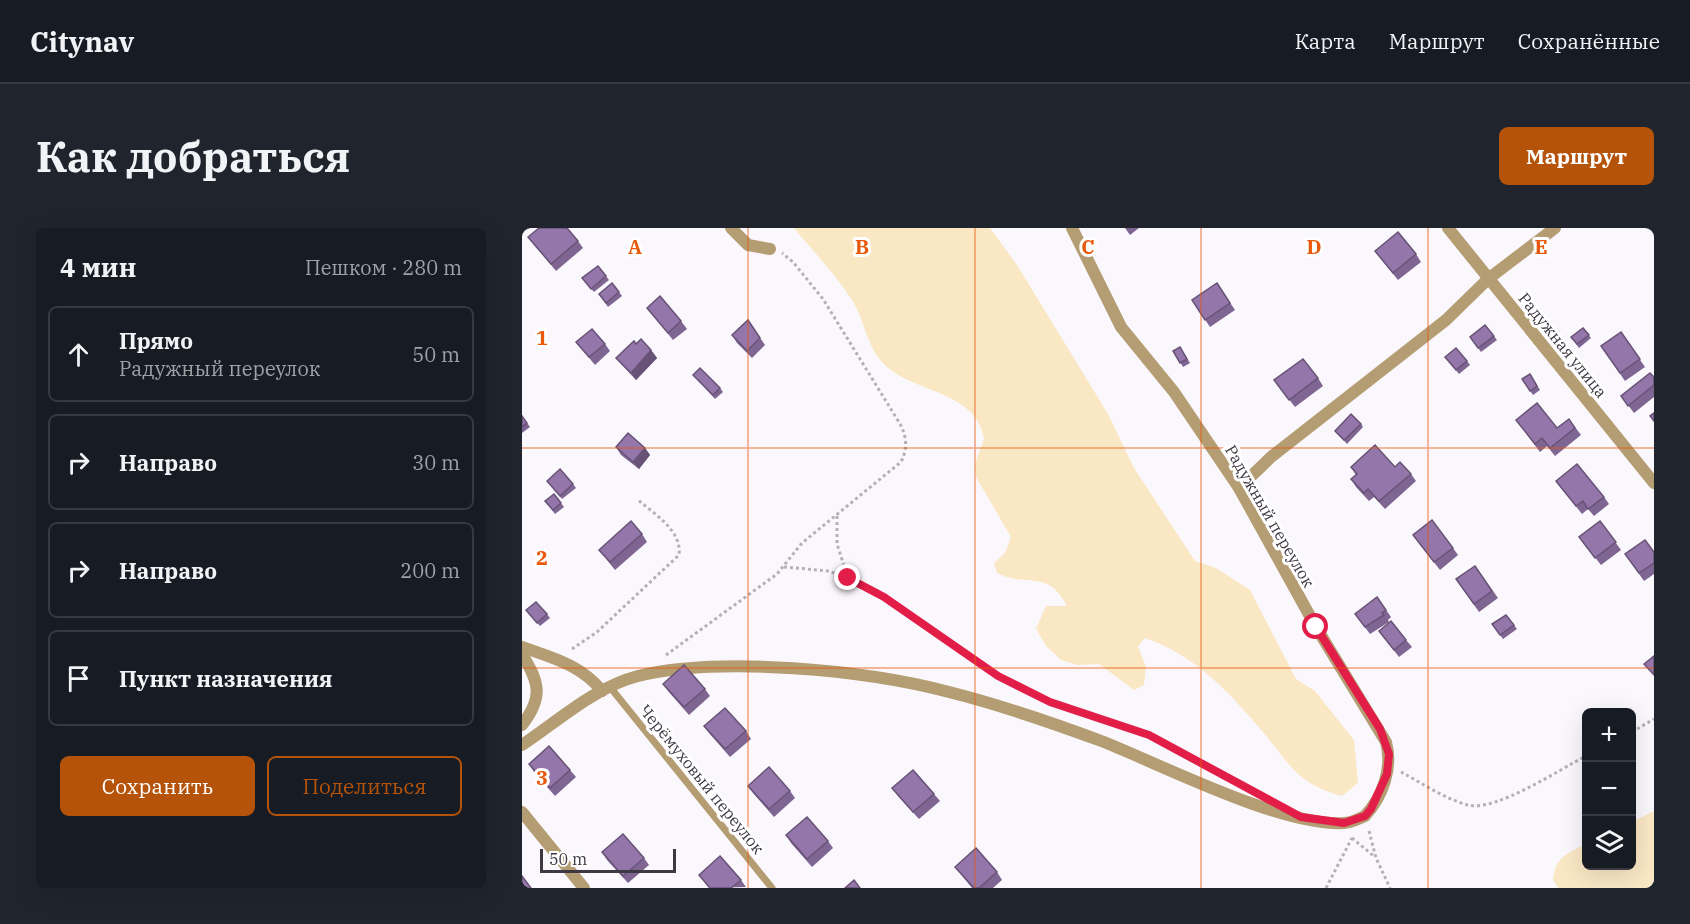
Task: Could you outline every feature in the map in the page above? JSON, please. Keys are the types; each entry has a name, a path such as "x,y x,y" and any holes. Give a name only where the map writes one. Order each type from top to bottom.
{"street":[{"path":"731,228 748,245 770,249"},
{"name":"Радужный переулок","path":"1072,228 1125,333 1174,392 1239,488 1316,627 1380,729 1388,748 1389,766"},
{"name":"Радужная улица","path":"1448,228 1654,483"},
{"path":"1239,488 1271,457 1446,320 1488,279 1555,228"},
{"path":"522,647 585,672 606,689"},
{"path":"522,654 533,672 538,691 534,707 522,725"},
{"path":"522,745 606,689 638,676 714,667 771,668 906,683 1013,710 1102,742 1283,813 1344,823 1365,816 1375,801 1389,766"},
{"path":"522,812 584,888"}],"lane":[{"name":"Черёмуховый переулок","path":"606,689 772,888"}],"path":[{"path":"666,655 783,567 802,543 901,462 907,445 903,429 823,299 793,261 779,251 770,249"},
{"path":"556,659 597,632 679,555 680,543 675,533 637,499"},
{"path":"837,514 837,544 848,578"},
{"path":"783,567 829,571 848,578 884,597 998,676 1050,702 1149,735 1228,777"},
{"path":"1636,730 1654,719"},
{"path":"1389,766 1458,801 1479,806 1503,799 1582,759"},
{"path":"1326,888 1365,816"},
{"path":"1365,816 1376,858 1390,888"}],"shaded area":[{"path":"794,228 990,228 1017,265 1108,414 1134,468 1195,561 1216,568 1250,590 1296,679 1315,691 1354,740 1358,783 1342,796 1304,779 1224,689 1180,654 1163,645 1145,638 1138,646 1146,667 1144,685 1134,690 1099,664 1077,665 1061,660 1046,646 1036,629 1046,606 1067,606 1060,594 1044,583 997,573 994,563 1005,553 1011,537 976,477 975,464 984,439 979,423 969,410 956,401 909,380 882,362 872,347 852,300 832,272"},
{"path":"1654,811 1654,888 1558,888 1553,880 1556,866 1563,857 1582,846 1582,870 1636,870 1636,820"}],"building":[{"path":"539,228 567,228 578,241 551,264 528,237"},
{"path":"1398,232 1416,254 1393,273 1375,251"},
{"path":"598,266 606,276 591,289 582,278"},
{"path":"612,283 619,292 606,303 599,294"},
{"path":"1217,283 1230,303 1205,320 1192,300"},
{"path":"660,296 681,321 668,333 647,308"},
{"path":"748,320 760,338 747,351 732,335"},
{"path":"1485,325 1494,336 1478,348 1470,337"},
{"path":"1583,328 1589,335 1577,344 1571,337"},
{"path":"592,329 605,344 589,357 576,342"},
{"path":"1621,332 1640,359 1620,373 1601,346"},
{"path":"641,339 651,350 631,373 616,358 634,341 636,344"},
{"path":"1180,347 1187,359 1180,363 1173,351"},
{"path":"1456,348 1467,361 1456,370 1445,357"},
{"path":"1303,359 1318,378 1289,400 1274,380"},
{"path":"700,368 720,388 713,395 693,375"},
{"path":"1650,373 1654,377 1654,385 1628,406 1621,396"},
{"path":"1530,374 1537,386 1530,391 1522,379"},
{"path":"1537,403 1557,428 1569,419 1575,428 1550,448 1542,438 1535,444 1516,420"},
{"path":"1351,414 1361,424 1344,440 1335,431"},
{"path":"522,416 527,423 522,427"},
{"path":"628,433 645,448 633,462 616,447"},
{"path":"1375,445 1395,467 1400,462 1411,474 1379,501 1368,489 1364,493 1351,479 1357,474 1351,467"},
{"path":"1577,464 1604,497 1588,509 1583,501 1576,506 1556,481"},
{"path":"560,469 573,484 560,496 547,481"},
{"path":"554,494 561,503 553,510 545,501"},
{"path":"1432,520 1453,548 1434,562 1413,535"},
{"path":"631,521 642,534 610,562 599,550"},
{"path":"1600,521 1616,542 1595,558 1579,537"},
{"path":"1645,540 1654,552 1654,563 1639,573 1625,554"},
{"path":"1475,566 1492,591 1474,604 1456,579"},
{"path":"1377,597 1386,610 1382,613 1384,615 1365,627 1355,614"},
{"path":"536,602 547,614 537,623 526,610"},
{"path":"1506,615 1514,625 1500,635 1492,624"},
{"path":"1391,621 1406,640 1394,650 1379,631"},
{"path":"1654,656 1654,675 1644,664"},
{"path":"684,665 705,689 684,707 663,684"},
{"path":"725,708 746,731 725,749 704,726"},
{"path":"549,746 570,770 550,788 529,764"},
{"path":"769,767 790,791 769,809 748,786"},
{"path":"913,770 934,794 913,812 892,788"},
{"path":"807,817 828,841 807,859 786,835"},
{"path":"623,834 644,858 623,876 602,852"},
{"path":"976,848 997,872 979,888 974,888 955,867"},
{"path":"720,856 741,880 731,888 710,888 699,875"},
{"path":"522,876 531,888 522,888"},
{"path":"854,880 860,888 845,888"}],"route":[{"path":"848,578 884,597 998,676 1050,702 1149,735 1301,817 1344,823 1365,816 1371,809 1387,774 1389,754 1380,729 1316,627"}]}
